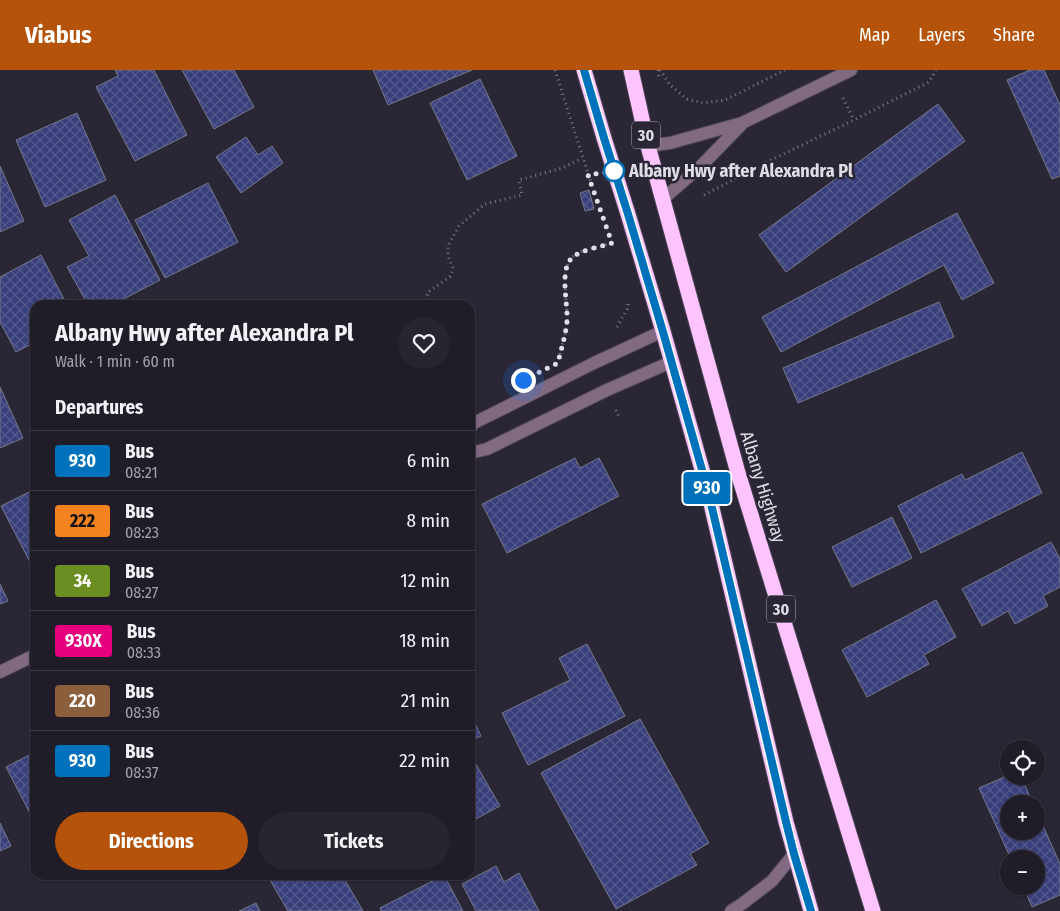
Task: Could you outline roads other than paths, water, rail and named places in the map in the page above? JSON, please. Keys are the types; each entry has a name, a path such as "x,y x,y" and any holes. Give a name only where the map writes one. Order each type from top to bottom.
{"highway":[{"name":"30","path":"584,70 663,332 708,491 794,854 811,911"},
{"name":"Albany Highway","path":"631,70 648,146 738,473 873,911"}],"street":[{"path":"648,146 679,141 742,123 851,70"},
{"path":"663,199 700,167 742,123"},
{"path":"475,422 594,363 663,332"},
{"path":"475,452 487,449 607,390 671,362"},
{"path":"0,672 30,657"},
{"path":"731,911 772,881 794,854"}],"place":[{"name":"Albany Hwy after Alexandra Pl","path":"614,171"}]}
